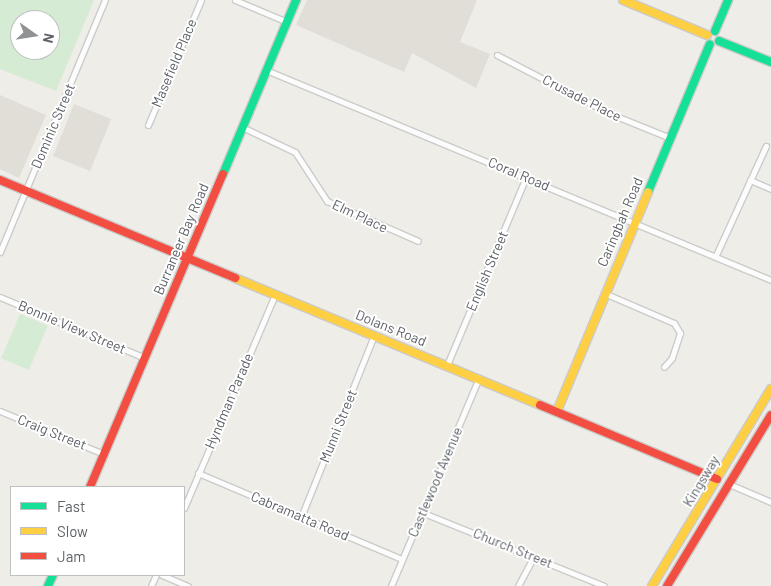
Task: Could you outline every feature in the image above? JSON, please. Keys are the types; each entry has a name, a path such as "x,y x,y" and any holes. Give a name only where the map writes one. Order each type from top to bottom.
{"street":[{"name":"Dominic Street","path":"0,252 105,0"},
{"name":"Masefield Place","path":"148,125 201,0"},
{"path":"235,0 287,22"},
{"name":"Burraneer Bay Road","path":"90,486 296,0"},
{"path":"623,0 707,35 710,44 719,40"},
{"path":"707,35 715,31 728,0"},
{"path":"715,31 719,40 771,62"},
{"name":"Caringbah Road","path":"557,411 668,137 710,44"},
{"name":"Crusade Place","path":"497,54 612,114 668,137"},
{"name":"Coral Road","path":"266,70 526,177 633,224 716,255 771,280"},
{"name":"Elm Place","path":"242,127 295,152 327,201 418,242"},
{"path":"716,255 766,146"},
{"name":"English Street","path":"447,365 526,177"},
{"name":"Dolans Road","path":"0,180 479,378 771,502"},
{"path":"750,180 771,189"},
{"path":"604,293 674,323 680,333 672,358 664,367"},
{"name":"Hyndman Parade","path":"185,506 275,295"},
{"name":"Bonnie View Street","path":"0,297 145,358"},
{"name":"Munni Street","path":"301,517 374,335"},
{"name":"Castlewood Avenue","path":"391,586 479,378"},
{"name":"Kingsway","path":"652,586 771,389"},
{"name":"Craig Street","path":"0,411 104,454"},
{"name":"Kingsway","path":"669,585 771,415"},
{"name":"Cabramatta Road","path":"198,473 402,559"},
{"name":"Church Street","path":"422,512 604,586"},
{"path":"518,586 534,556"},
{"path":"164,576 188,586"}],"shaded area":[{"path":"307,0 477,0 460,42 490,54 476,88 412,53 404,72 296,25"},
{"path":"0,95 46,115 19,178 0,169"},
{"path":"74,104 111,119 90,171 53,156"}],"green space":[{"path":"0,0 94,0 56,91 0,69"},
{"path":"20,314 48,326 29,370 1,358"}],"traffic: fast":[{"path":"223,174 296,0"},
{"path":"715,31 728,0"},
{"path":"719,41 771,62"},
{"path":"648,192 710,44"},
{"path":"48,586 53,576"}],"traffic: slow":[{"path":"623,0 707,35"},
{"path":"557,411 648,192"},
{"path":"235,278 540,405"},
{"path":"652,586 771,389"}],"traffic: jam":[{"path":"90,486 223,174"},
{"path":"0,180 235,278"},
{"path":"540,405 717,479"},
{"path":"667,586 771,415"}]}
